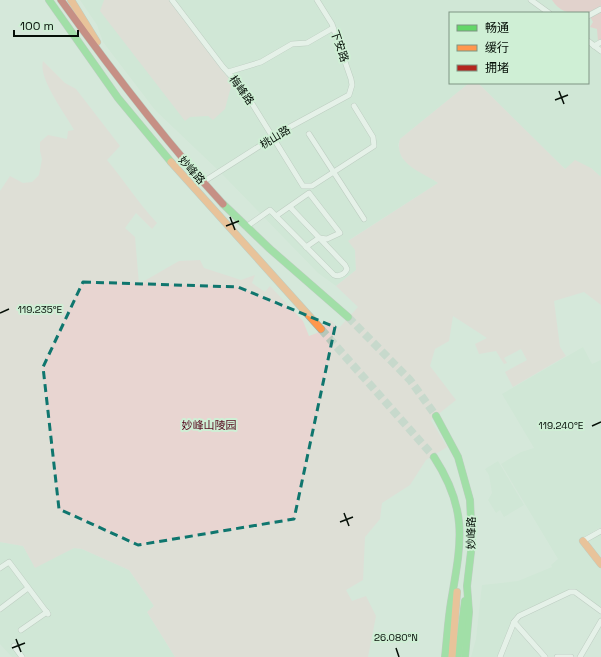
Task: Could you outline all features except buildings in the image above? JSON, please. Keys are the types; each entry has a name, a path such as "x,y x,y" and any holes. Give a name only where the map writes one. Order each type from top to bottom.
{"main road":[{"path":"42,0 59,15"},
{"name":"妙峰路","path":"48,0 118,98 150,139 321,329"},
{"name":"妙峰路","path":"61,0 153,125 203,182 246,226 294,271 348,317"},
{"path":"71,0 92,33 105,61"},
{"name":"妙峰路","path":"436,416 458,457 468,491 472,533 467,586 469,612 465,657"},
{"name":"妙峰路","path":"434,457 446,478 458,511 460,531 460,554 451,604 445,657"},
{"path":"583,541 601,564"},
{"path":"458,657 460,554"},
{"path":"452,657 467,586"}],"street":[{"name":"梅峰路","path":"172,0 243,89 303,186 312,186 333,171"},
{"name":"下安路","path":"317,0 333,28 352,82 349,94"},
{"path":"531,0 548,12"},
{"path":"589,15 601,9"},
{"path":"228,72 261,62 289,45 307,43 333,28"},
{"path":"594,46 601,42"},
{"path":"589,43 601,51"},
{"name":"桃山路","path":"203,182 273,138 349,94"},
{"path":"333,171 375,144 374,137 354,106"},
{"path":"309,134 364,219"},
{"path":"276,216 309,193 340,233 330,238 320,238 306,247"},
{"path":"246,226 270,210 334,275 342,274 346,271 346,267 290,207"},
{"path":"583,541 601,531"},
{"path":"0,568 9,562 47,613 21,630"},
{"path":"0,609 28,588"},
{"path":"500,657 514,622 519,616 571,591 575,592 601,611"},
{"path":"580,657 601,621"},
{"path":"514,622 545,657"},
{"path":"14,646 22,657"},
{"path":"557,657 571,657"}],"highlighted area":[{"path":"83,282 238,287 335,327 294,519 138,545 59,509 43,367"}],"shaded area":[{"path":"80,0 601,0 601,177 591,168 565,169 479,84 589,84 589,12 449,12 449,84 468,84 400,139 398,145 402,158 438,183 349,240 355,250 356,270 336,286 318,273 220,172 155,110 103,42 97,25"},
{"path":"552,0 601,0 601,40 598,41 597,29 590,27 593,22 589,12 568,12 556,5"},
{"path":"583,347 592,364 601,360 601,527 579,540 601,568 601,608 572,589 514,616 497,657 471,657 476,639 482,585 518,581 552,567 551,565 558,559 501,464 521,452 534,448 502,394"},
{"path":"498,461 524,505 504,517 500,510 496,513 488,500 492,493 489,475 485,469"},
{"path":"601,533 601,557 588,541"},
{"path":"0,542 23,546 35,567 74,548 82,549 129,570 154,606 147,612 175,657 12,657 0,644"}],"green space":[{"path":"104,0 169,0 232,83 225,109 213,120 208,116 190,117 185,121 100,11"},
{"name":"妙峰山陵园","path":"43,61 65,83 76,89 120,146 107,160 157,223 152,229 136,213 125,228 135,237 139,284 179,261 200,260 204,268 241,280 255,275 252,283 265,292 270,286 303,321 309,336 317,333 330,320 339,328 358,307 336,286 356,270 355,250 348,241 438,183 417,171 405,161 399,148 400,139 468,84 479,84 565,169 575,160 591,168 601,177 601,305 584,292 554,301 560,347 566,356 513,387 505,372 527,360 521,349 504,358 507,363 504,364 496,351 479,354 475,344 487,338 453,316 449,341 435,349 430,366 456,400 431,420 447,447 426,460 410,485 382,503 380,519 365,537 363,580 346,590 352,601 366,596 376,616 368,657 175,657 147,612 154,606 129,570 82,549 74,548 35,568 23,546 0,542 0,191 10,176 23,183 32,182 39,175 42,159 40,142 48,135 67,139 68,131 74,130 48,86 44,77"}],"tunnel":[{"path":"348,317 410,380 436,416"},
{"path":"321,329 434,457"}],"traffic: fast":[{"path":"49,0 118,98 171,162"},
{"path":"223,204 270,249 348,317"},
{"path":"436,416 458,457 470,500 472,543 467,586 469,612 465,657"},
{"path":"434,457 453,494 459,528 459,544 445,657"},
{"path":"458,657 465,601"}],"traffic: slow":[{"path":"71,0 97,42"},
{"path":"171,162 321,329"},
{"path":"583,541 601,564"},
{"path":"452,657 457,592"}],"traffic: jam":[{"path":"61,0 139,105 201,180 223,204"}]}
